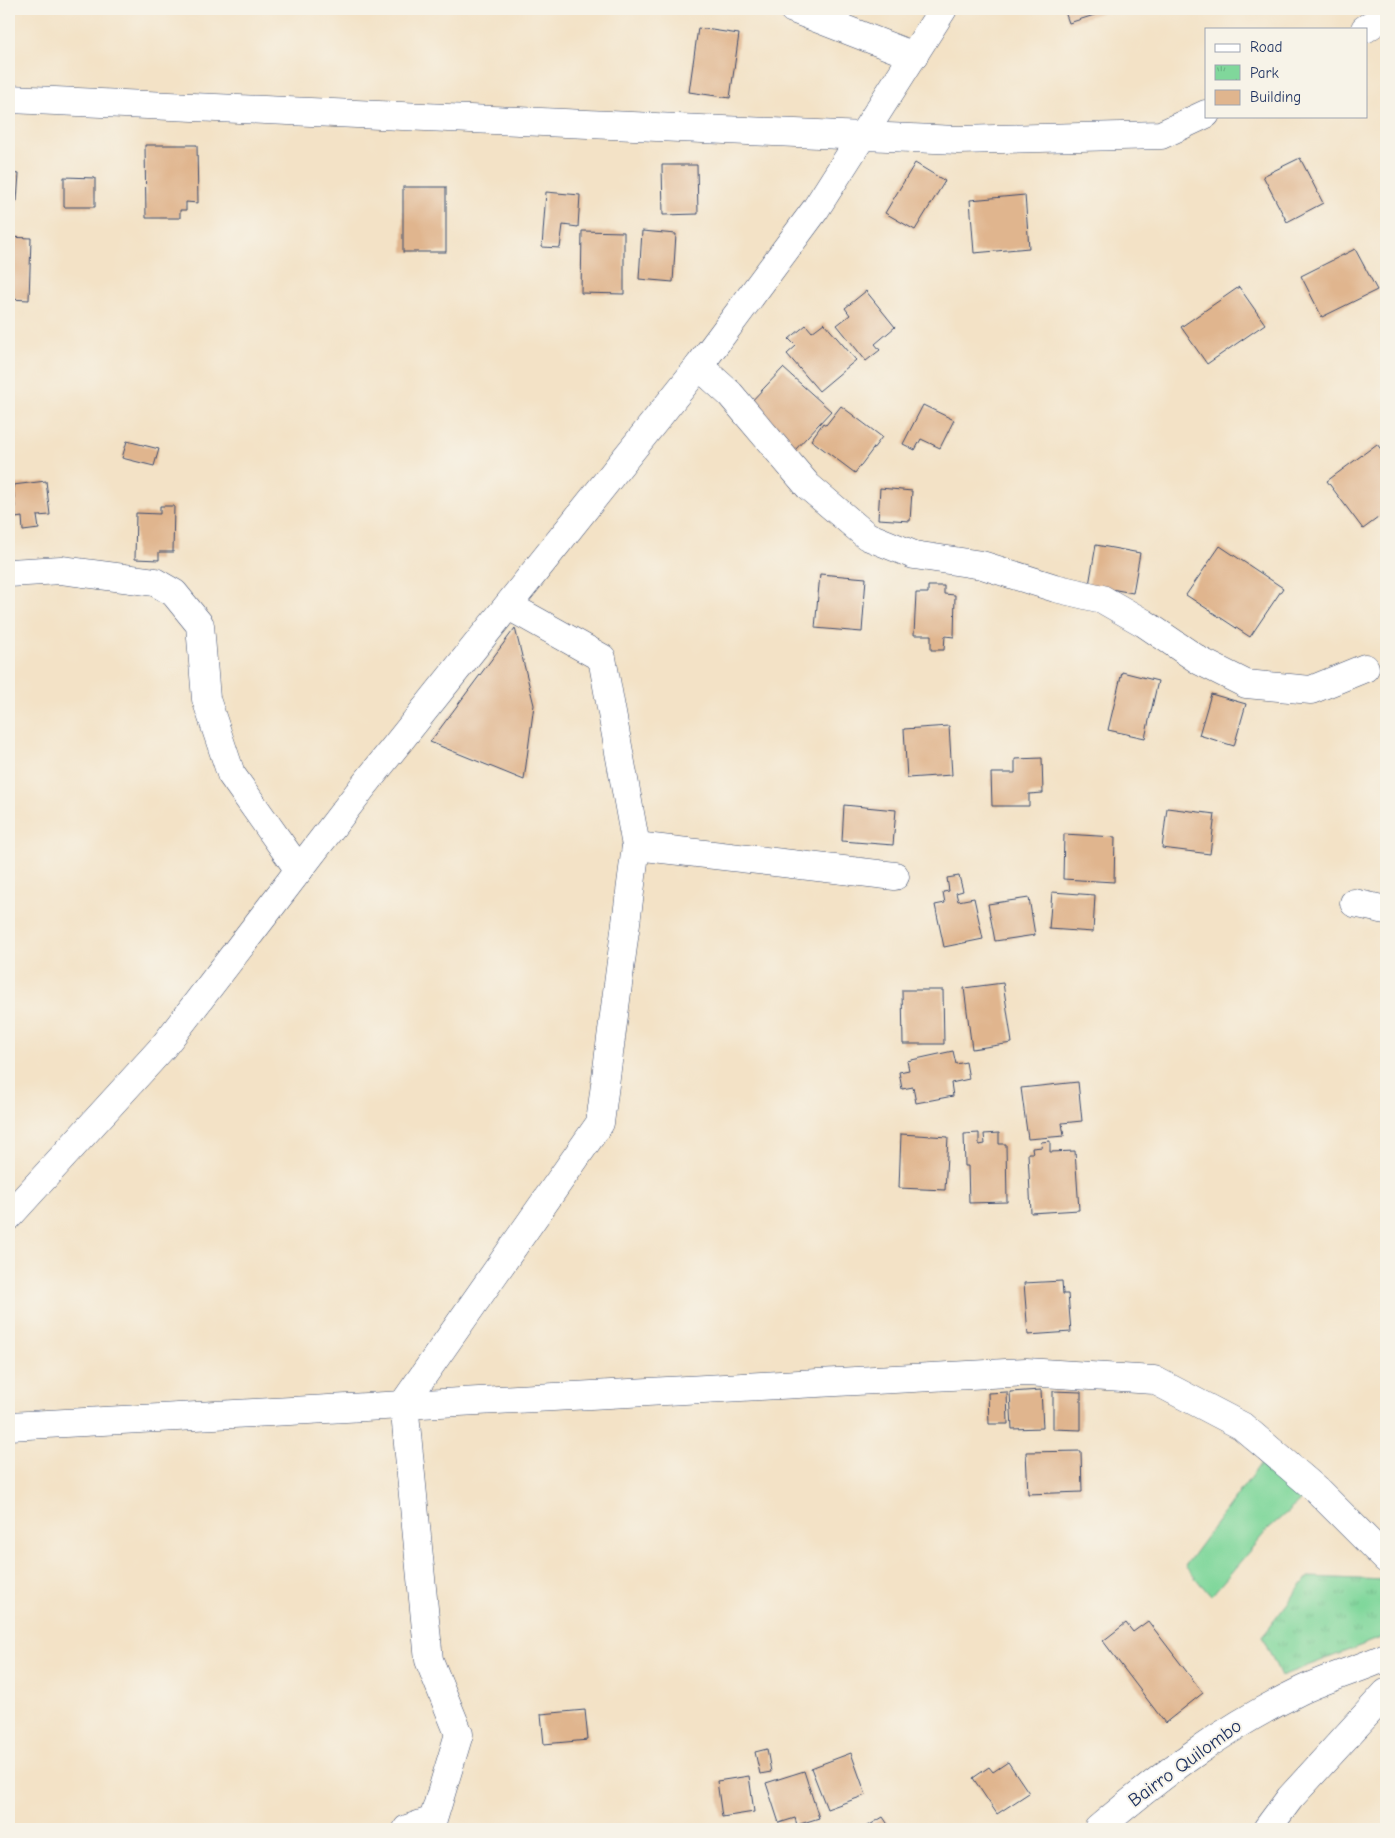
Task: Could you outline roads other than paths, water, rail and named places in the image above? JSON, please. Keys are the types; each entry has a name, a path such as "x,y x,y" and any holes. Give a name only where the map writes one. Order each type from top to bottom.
{"street":[{"path":"793,9 914,56"},
{"path":"9,1216 163,1047 299,870 699,366 815,210 864,136 943,9"},
{"path":"1367,28 1386,16"},
{"path":"9,99 958,140 1161,135 1205,114"},
{"path":"699,366 730,394 808,486 867,536 914,555 982,565 1054,588 1102,599 1200,661 1246,684 1311,690 1365,668"},
{"path":"9,573 61,570 155,582 174,594 200,625 206,699 231,774 299,870"},
{"path":"407,1829 433,1820 459,1734 429,1660 404,1403 600,1123 636,846 602,658 509,606"},
{"path":"636,846 895,876"},
{"path":"1354,903 1386,910"},
{"path":"9,1426 404,1403 1026,1372 1154,1380 1242,1426 1317,1490 1386,1559"},
{"name":"Bairro Quilombo","path":"1098,1829 1199,1748 1245,1719 1300,1691 1386,1657"},
{"path":"1267,1829 1290,1798 1386,1693"}]}
